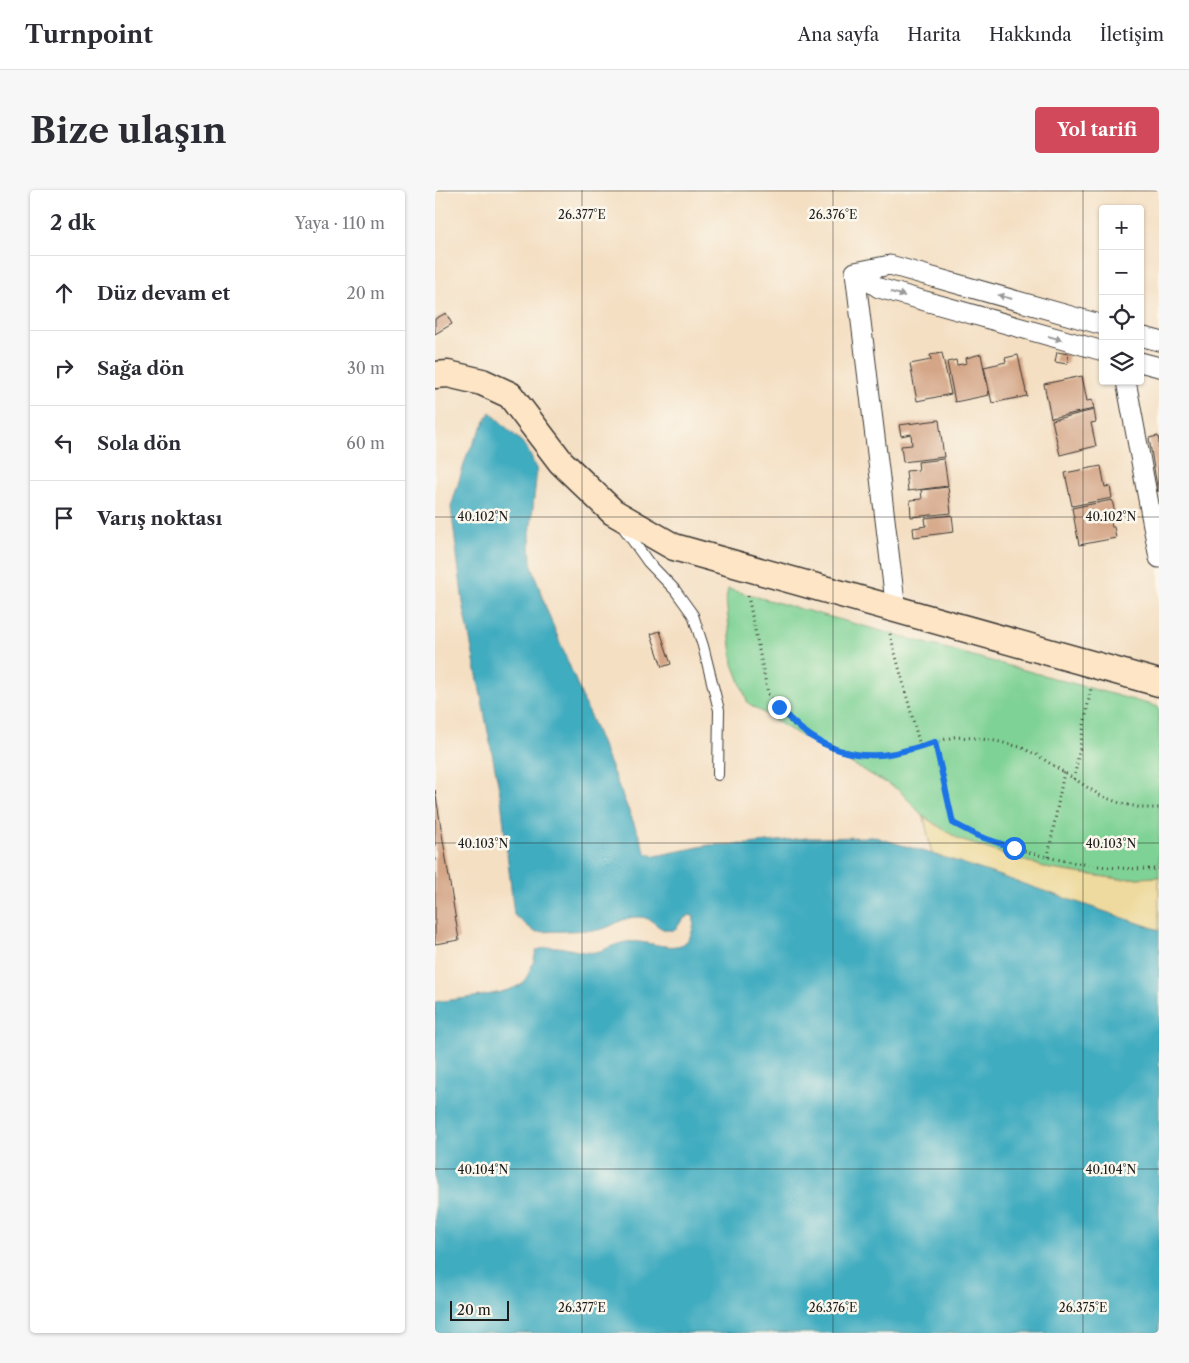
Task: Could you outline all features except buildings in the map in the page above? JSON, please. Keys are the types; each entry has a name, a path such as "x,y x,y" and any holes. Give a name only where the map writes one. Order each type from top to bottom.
{"street":[{"path":"855,272 890,265 1099,324"},
{"path":"855,272 879,288 1099,350"},
{"path":"855,272 893,622"},
{"path":"1144,337 1159,341"},
{"path":"1144,363 1159,367"},
{"path":"435,375 447,374 482,382 510,395 561,462 613,512 674,547 893,622 1159,682"},
{"path":"1127,385 1159,558"}],"lane":[{"path":"613,512 648,562 675,590 693,615 719,710 718,775"}],"path":[{"path":"748,596 768,694 791,722 823,744 861,755 879,755 954,737 974,738 1020,747 1037,754 1101,796 1120,804 1142,808 1159,808"},
{"path":"893,622 920,746"},
{"path":"1074,779 1091,687"},
{"path":"935,742 953,823 978,836 1048,857 1109,867 1159,869"},
{"path":"1048,857 1064,772"}],"green space":[{"path":"728,589 1159,707 1159,877 1119,879 1050,869 960,840 924,817 899,790 784,726 748,703 733,664 726,600"}],"sand":[{"path":"924,817 960,840 1050,869 1119,879 1159,877 1159,930 932,854"}],"water":[{"path":"490,412 526,446 537,470 530,535 531,563 546,608 646,853 655,856 709,845 748,844 807,838 875,837 956,861 1159,930 1159,1333 435,1333 435,1002 506,991 516,987 527,976 536,951 542,948 561,947 590,953 626,942 670,946 679,945 687,941 692,932 694,917 690,915 683,919 675,930 664,929 649,919 633,917 598,930 535,932 514,915 501,799 463,603 451,507 467,455"}],"route":[{"path":"779,707 791,722 809,736 823,744 843,751 861,755 879,755 935,742 953,823 978,836 1014,848"}]}
